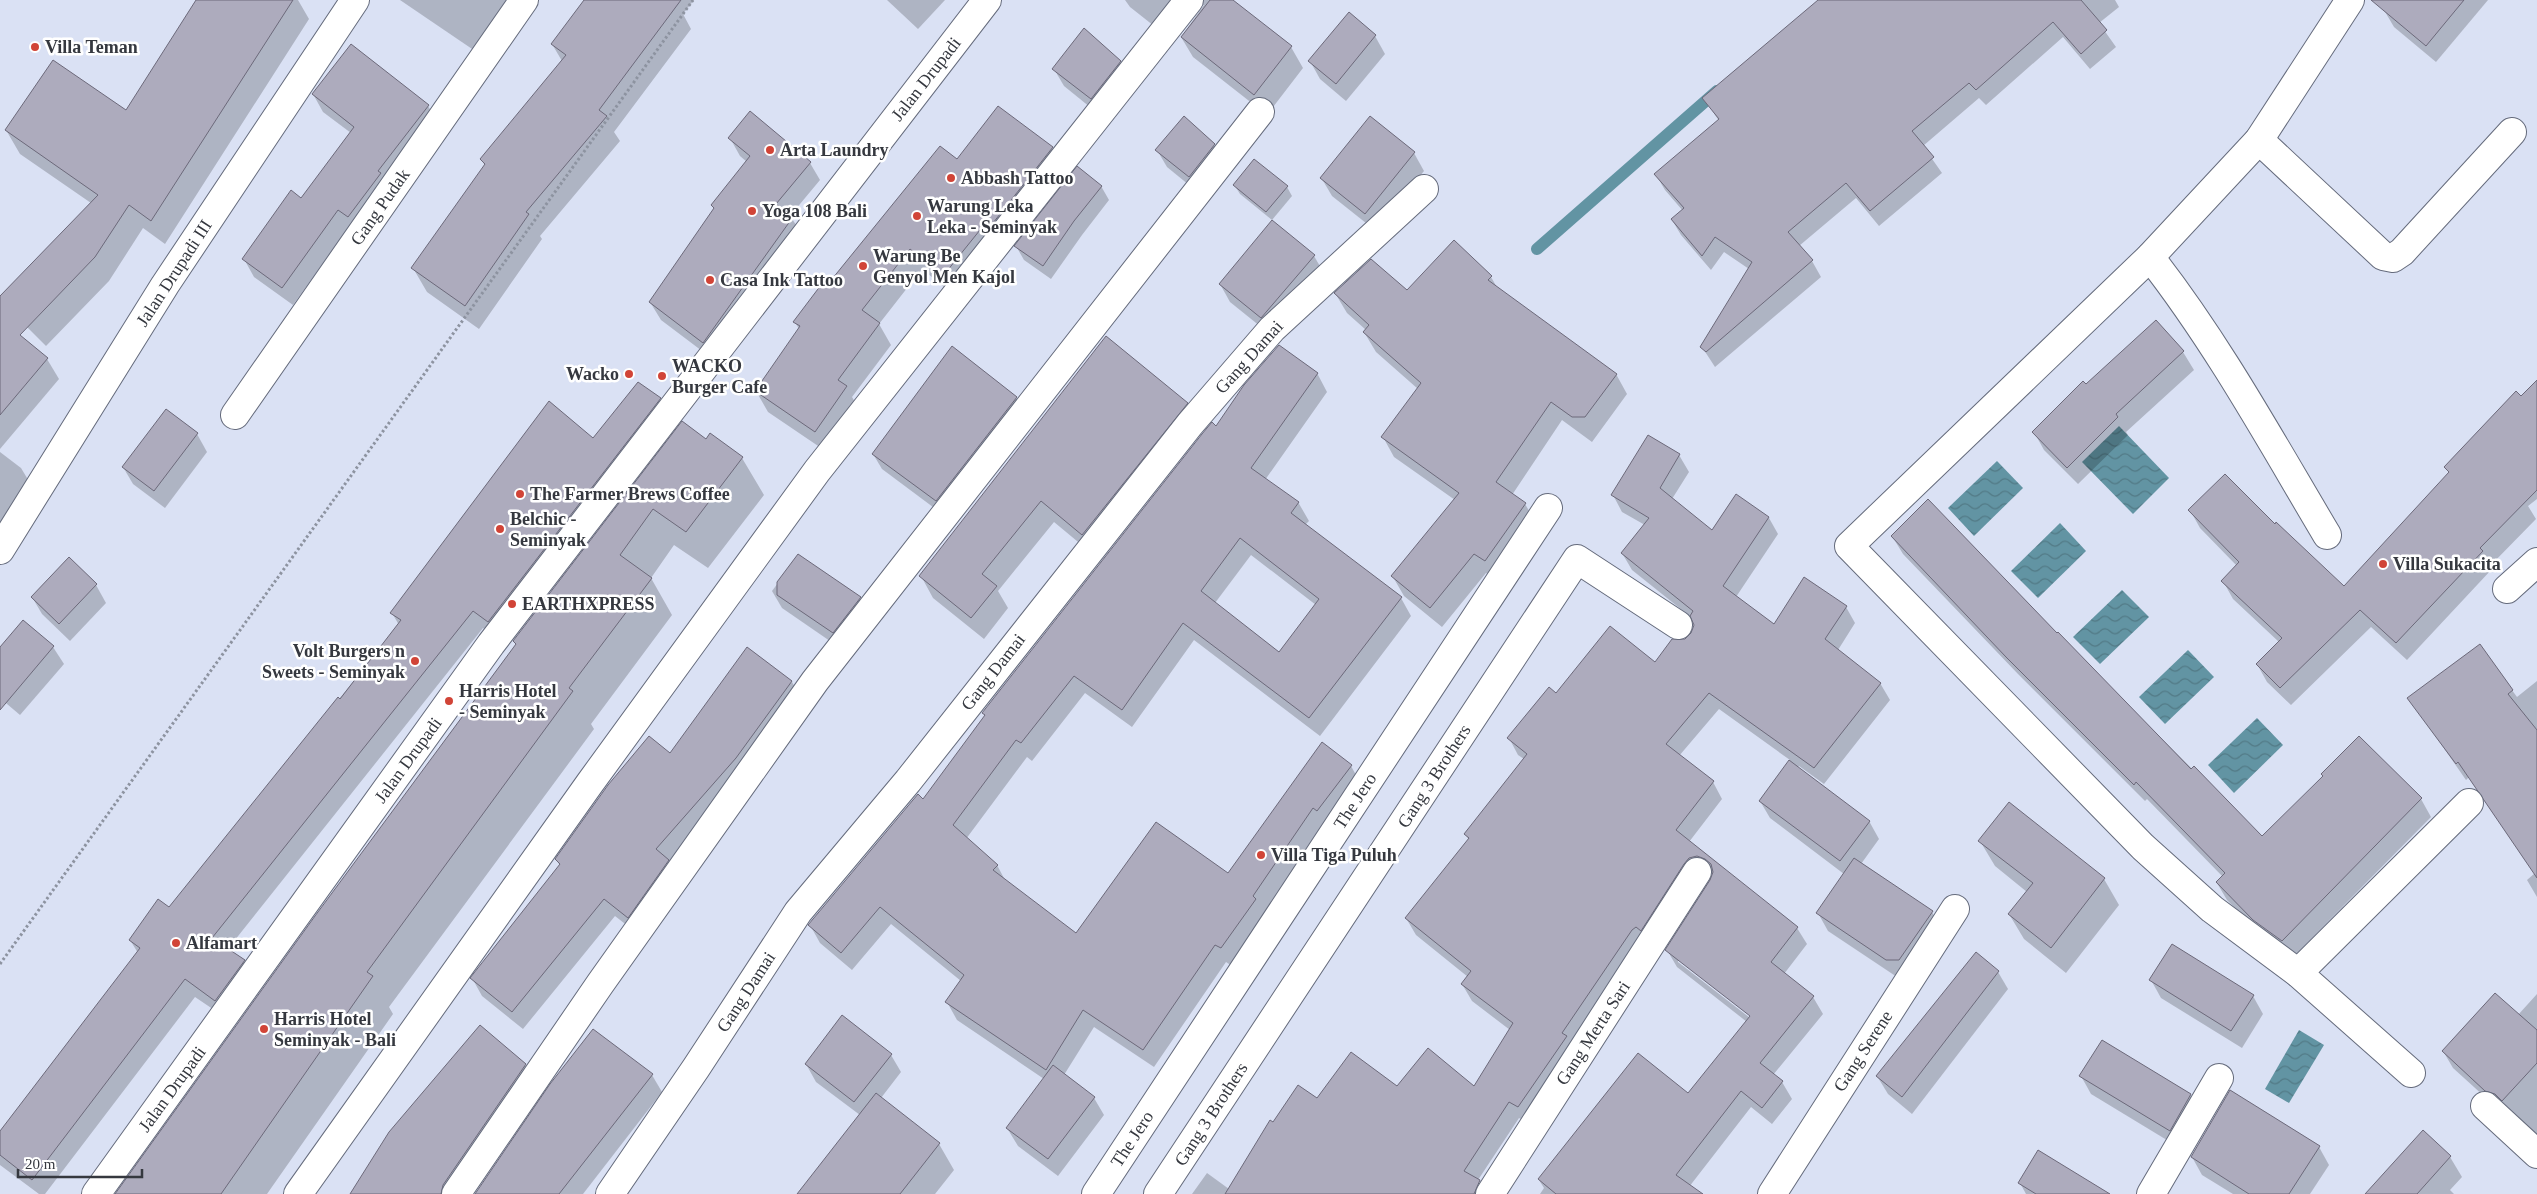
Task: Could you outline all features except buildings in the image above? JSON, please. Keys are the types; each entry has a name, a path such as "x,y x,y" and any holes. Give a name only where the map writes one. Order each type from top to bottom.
{"street":[{"name":"Jalan Drupadi III","path":"0,550 165,285 355,0"},
{"name":"Gang Pudak","path":"235,414 524,0"},
{"name":"Jalan Drupadi","path":"96,1194 491,644 987,0"},
{"path":"298,1194 590,783 817,471 1189,0"},
{"path":"2350,0 2259,140 2150,258 1849,546 2143,846 2212,909 2298,973 2411,1073"},
{"path":"456,1194 600,984 815,681 1260,112"},
{"path":"2259,140 2383,256 2393,258 2402,252 2512,132"},
{"name":"Gang Damai","path":"610,1194 696,1068 798,912 908,781 1190,424 1272,328 1424,189"},
{"path":"2150,258 2187,304 2215,347 2326,535"},
{"name":"The Jero","path":"1096,1194 1548,508"},
{"name":"Gang 3 Brothers","path":"1158,1194 1577,559 1678,625"},
{"path":"2507,589 2537,562"},
{"path":"2298,973 2469,803"},
{"name":"Gang Merta Sari","path":"1490,1194 1697,872"},
{"name":"Gang Serene","path":"1772,1194 1955,909"},
{"path":"2151,1194 2219,1078"},
{"path":"2485,1106 2537,1154"}],"path":[{"path":"0,964 693,0"}],"water":[{"path":"2119,426 2169,478 2133,514 2082,462"},
{"path":"1997,461 2023,488 1974,536 1948,508"},
{"path":"2060,523 2086,551 2038,598 2011,571"},
{"path":"2122,590 2149,617 2100,664 2073,637"},
{"path":"2188,650 2214,677 2165,724 2139,697"},
{"path":"2257,718 2283,745 2234,793 2208,765"},
{"path":"2299,1030 2324,1045 2289,1103 2265,1089"}],"waterway":[{"path":"1537,249 1717,91"}],"place":[{"name":"Villa Teman","path":"35,47"},
{"name":"Arta Laundry","path":"770,150"},
{"name":"Abbash Tattoo","path":"951,178"},
{"name":"Yoga 108 Bali","path":"752,211"},
{"name":"Warung Leka Leka - Seminyak","path":"917,216"},
{"name":"Warung Be Genyol Men Kajol","path":"863,266"},
{"name":"Casa Ink Tattoo","path":"710,280"},
{"name":"Wacko","path":"629,374"},
{"name":"WACKO Burger Cafe","path":"662,376"},
{"name":"The Farmer Brews Coffee","path":"520,494"},
{"name":"Belchic - Seminyak","path":"500,529"},
{"name":"Villa Sukacita","path":"2383,564"},
{"name":"EARTHXPRESS","path":"512,604"},
{"name":"Volt Burgers n Sweets - Seminyak","path":"415,661"},
{"name":"Harris Hotel - Seminyak","path":"449,701"},
{"name":"Villa Tiga Puluh","path":"1261,855"},
{"name":"Alfamart","path":"176,943"},
{"name":"Harris Hotel Seminyak - Bali","path":"264,1029"}]}
